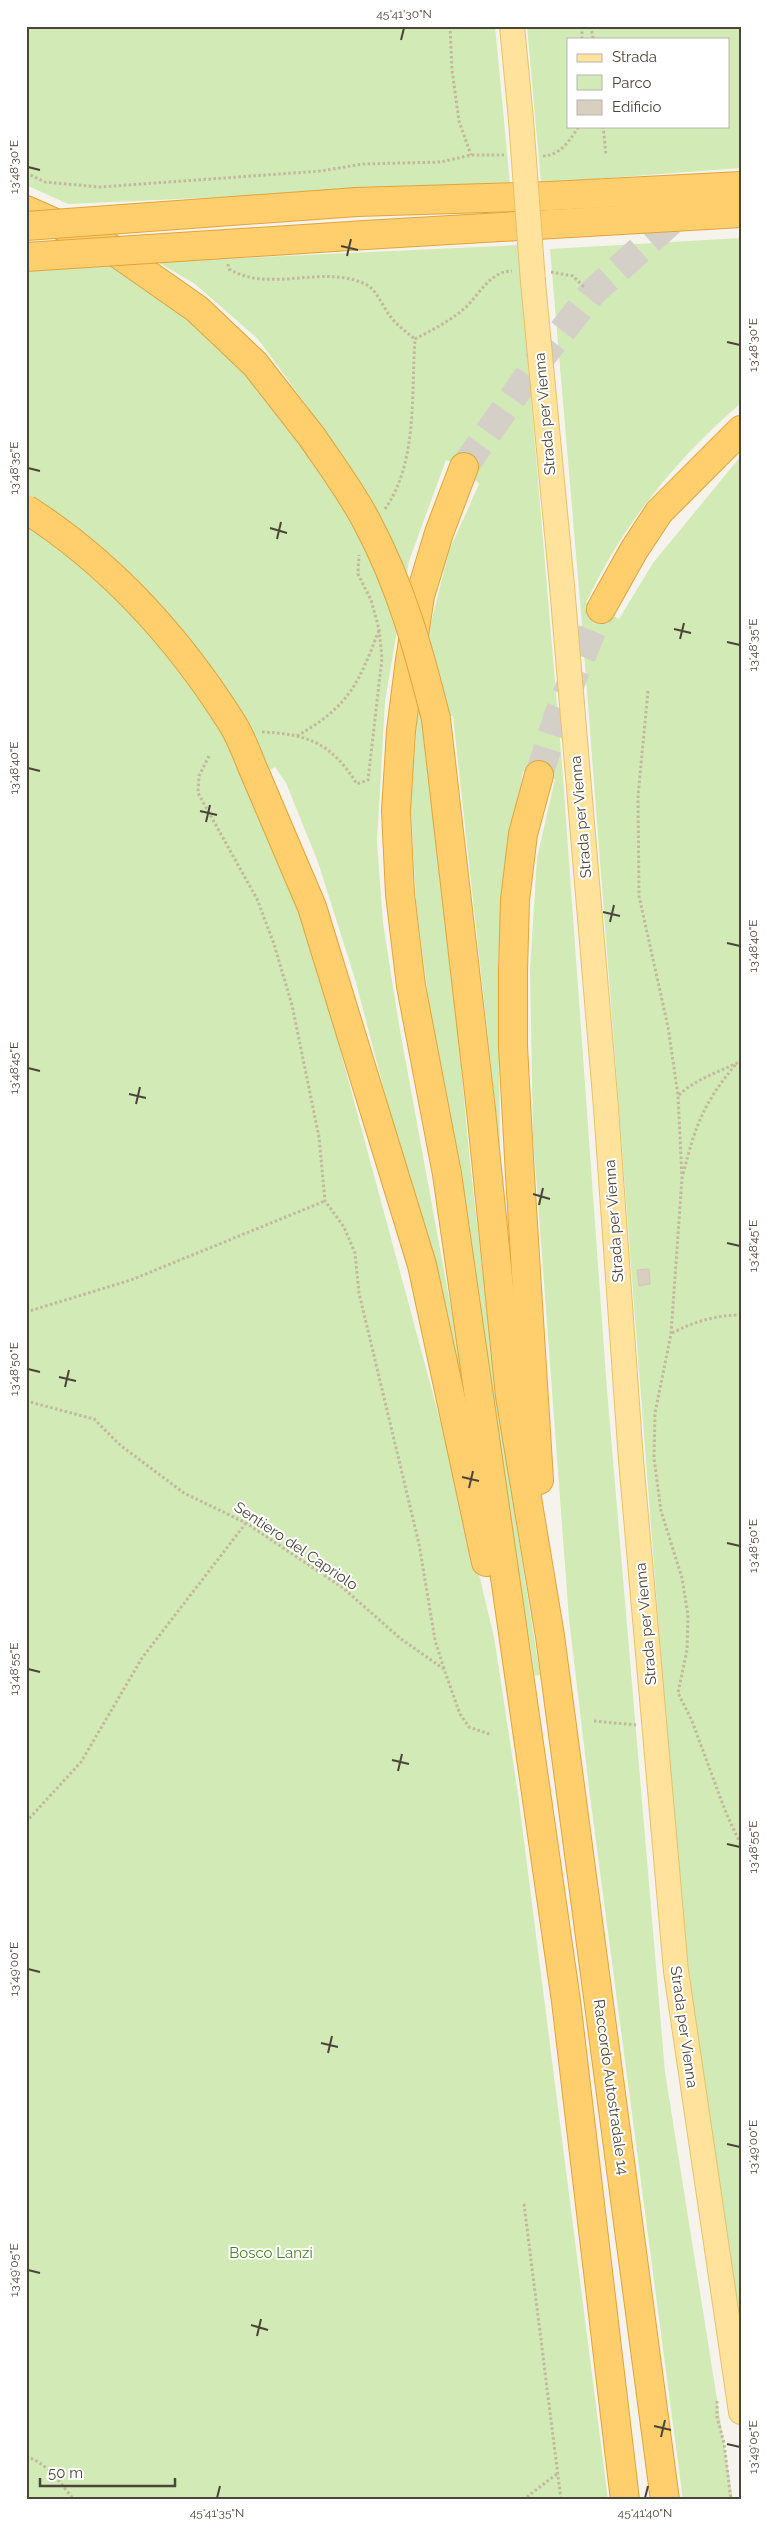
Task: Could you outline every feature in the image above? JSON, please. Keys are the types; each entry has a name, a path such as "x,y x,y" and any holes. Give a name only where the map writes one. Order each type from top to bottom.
{"highway":[{"path":"26,226 358,202 550,196 741,186"},
{"path":"26,210 107,246 196,309 255,364 312,437 368,522 397,585 418,648 436,719 477,1070 510,1396 550,1636"},
{"path":"26,257 741,213"},
{"path":"601,609 634,550 659,512 741,430"},
{"path":"464,467 439,533 420,596 401,731 396,811 399,885 411,986 446,1174 558,1947 625,2500"},
{"path":"26,509 49,524 97,563 137,600 172,640 233,725 258,778 312,907 422,1265 501,1638 520,1683"},
{"path":"539,775 523,834 515,900 513,1037 520,1176 550,1636"},
{"name":"Raccordo Autostradale 14","path":"550,1636 665,2500"}],"main road":[{"name":"Strada per Vienna","path":"512,26 562,586 606,1108 631,1460 676,1971 741,2412"}],"path":[{"path":"450,26 452,70 459,121 471,154"},
{"path":"538,156 547,156 567,145 578,128"},
{"path":"603,128 606,155"},
{"path":"26,173 45,182 100,188 321,171 364,164 440,162 471,154 508,155"},
{"path":"206,180 209,189"},
{"path":"227,260 229,269 249,278 335,277 370,286 391,316 415,339 411,435 402,474 391,500 379,516"},
{"path":"415,339 439,326 465,307 483,286 504,271 533,275 573,276 585,288"},
{"path":"256,731 282,733 309,740 333,752 357,784 368,780 382,658 379,629 370,600 358,574 358,559 361,550"},
{"path":"296,736 322,721 345,701 357,681 379,629"},
{"path":"648,691 638,804 639,896 668,1026 678,1095 682,1178 671,1334 655,1413 654,1458 661,1511 682,1578 688,1615 687,1650 678,1693 695,1728 726,1813 741,1845"},
{"path":"209,756 199,776 198,792 258,898 292,1005 319,1137 325,1201 344,1227 355,1253 358,1293 419,1544 434,1640 460,1714 469,1727 492,1734"},
{"path":"678,1095 690,1084 741,1061"},
{"path":"682,1178 701,1112 714,1090 736,1064"},
{"path":"26,1312 130,1280 325,1201"},
{"path":"671,1334 688,1325 718,1315 741,1315"},
{"name":"Sentiero del Capriolo","path":"26,1401 94,1419 120,1445 184,1492 246,1523 343,1588 401,1639 444,1669"},
{"path":"26,1822 81,1762 142,1658 246,1523"},
{"path":"594,1721 656,1727"},
{"path":"524,2204 561,2500"},
{"path":"731,2500 724,2443 717,2417 718,2391 736,2377"},
{"path":"26,2457 34,2459 47,2470 74,2500"},
{"path":"523,2500 558,2473"}],"green space":[{"path":"26,26 495,26 510,184 68,204 26,185"},
{"path":"527,26 741,26 741,168 541,183"},
{"path":"741,238 741,403 694,447 653,495 616,547 586,603 619,619 653,563 741,456 741,2345 700,2077 674,1826 581,613 550,249"},
{"name":"Bosco Lanzi","path":"518,245 562,764 607,1390 665,2072 733,2500 683,2500 590,1796 569,1619 533,1135 530,971 537,858 555,779 523,771 503,882 498,965 500,1148 453,716 436,719 434,783 470,1162 498,1407 540,1675 535,1676 429,1004 416,902 411,806 417,721 430,627 449,551 479,484 464,467 446,460 409,561 385,701 377,842 383,923 399,1025 473,1429 355,979 318,862 286,783 275,767 257,778 324,990 457,1483 494,1637 518,1794 608,2500 26,2500 26,272 122,262 238,363 312,437 323,428 258,339 195,284 158,262"}],"building":[{"path":"649,1269 650,1284 639,1286 637,1270"}],"tunnel":[{"path":"464,467 537,363 593,292 687,207"},
{"path":"539,775 558,715 601,609"}]}
